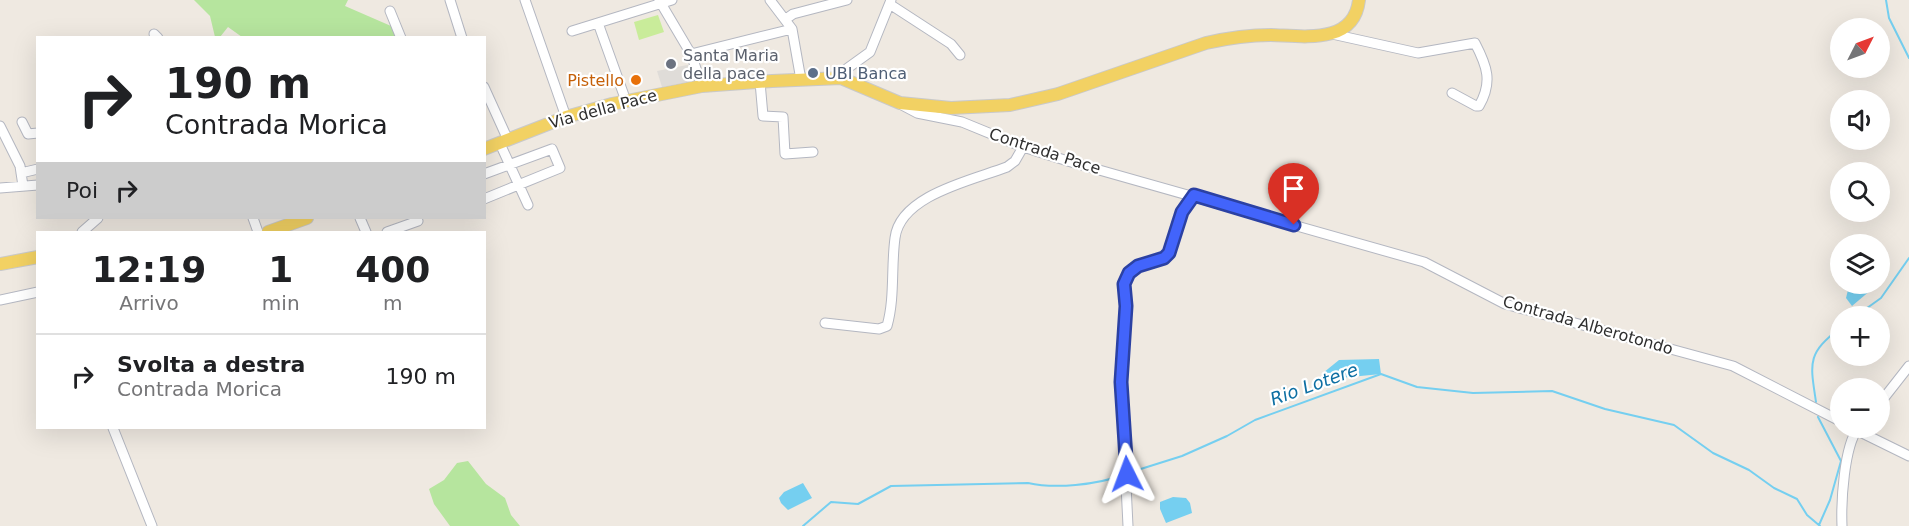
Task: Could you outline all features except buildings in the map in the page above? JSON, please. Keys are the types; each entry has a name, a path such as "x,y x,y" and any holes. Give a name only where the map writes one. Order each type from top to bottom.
{"main road":[{"path":"1332,34 1347,26 1358,10 1359,0"},
{"name":"Via della Pace","path":"486,148 505,144 566,117 626,101 702,86 841,78 900,103 951,108 1010,105 1058,94 1231,37 1332,34"},
{"path":"271,231 304,219"},
{"path":"0,264 36,257"}],"street":[{"path":"450,0 461,36"},
{"path":"525,0 566,117"},
{"path":"572,31 672,0"},
{"path":"770,0 792,28 801,80"},
{"path":"786,19 793,14 847,0"},
{"path":"660,2 691,54 702,86"},
{"path":"841,78 845,70 870,52 891,3 951,44 960,55"},
{"path":"390,11 399,36"},
{"path":"598,24 626,101"},
{"path":"691,54 792,28"},
{"path":"1332,34 1418,53 1475,43 1489,76 1485,96 1479,106 1476,106 1452,93"},
{"path":"760,82 763,116 783,117 785,154 813,152"},
{"path":"486,92 510,164 528,205"},
{"name":"Contrada Pace","path":"900,103 905,109 962,122 1023,147 1194,195"},
{"path":"22,122 28,134 36,132"},
{"path":"0,126 21,173 23,186"},
{"path":"825,323 879,329 887,326 895,235 900,219 911,207 926,198 1007,167 1015,161 1023,147"},
{"path":"486,173 552,149 560,168 486,198"},
{"path":"21,173 36,169"},
{"path":"0,188 36,185"},
{"path":"1128,526 1121,382 1126,306 1124,284 1129,273 1138,266 1164,258 1169,253 1182,212 1194,195"},
{"name":"Contrada Alberotondo","path":"1194,195 1424,262 1505,303 1732,366 1830,416"},
{"path":"83,231 97,219"},
{"path":"390,231 418,221"},
{"path":"0,300 36,292"},
{"path":"1890,390 1909,366"},
{"path":"113,429 152,526"},
{"path":"1842,526 1842,502 1852,438"},
{"path":"1875,438 1909,456"}],"green space":[{"path":"194,0 348,0 345,6 391,26 396,36 241,36 228,27 221,36 215,36 210,16"},
{"path":"658,15 664,32 639,40 634,22"},
{"path":"468,461 486,484 505,498 511,515 520,526 450,526 434,504 429,489 444,480 457,463"}],"shaded area":[{"path":"692,64 697,80 662,87 657,71"}],"water":[{"path":"1847,294 1866,294 1852,306 1846,298"},
{"path":"1379,359 1381,374 1340,378 1323,373 1339,360"},
{"path":"803,483 812,498 788,510 779,498 784,492"},
{"path":"1173,497 1186,498 1190,503 1192,513 1166,523 1160,509 1160,502"}],"waterway":[{"path":"1886,0 1889,18 1909,58"},
{"path":"1870,306 1881,298 1909,258"},
{"path":"1816,402 1813,360 1816,352 1830,336"},
{"name":"Rio Lotere","path":"1128,473 1182,456 1227,436 1255,420 1381,374 1417,387 1473,393 1552,391 1605,409 1674,425 1713,453 1749,470 1774,488 1797,499 1807,515 1820,526"},
{"path":"1818,417 1841,461 1830,500 1819,525"},
{"name":"Rio Lotere","path":"803,526 831,502 858,504 891,486 1028,483 1063,486 1101,481 1123,475"}],"place":[{"name":"Santa Maria della pace","path":"671,64"},
{"name":"UBI Banca","path":"813,73"},
{"name":"Pistello","path":"636,80"}],"route":[{"path":"1127,474 1121,382 1126,306 1124,284 1129,273 1138,266 1164,258 1169,253 1175,241 1182,212 1194,195 1294,225"}]}
